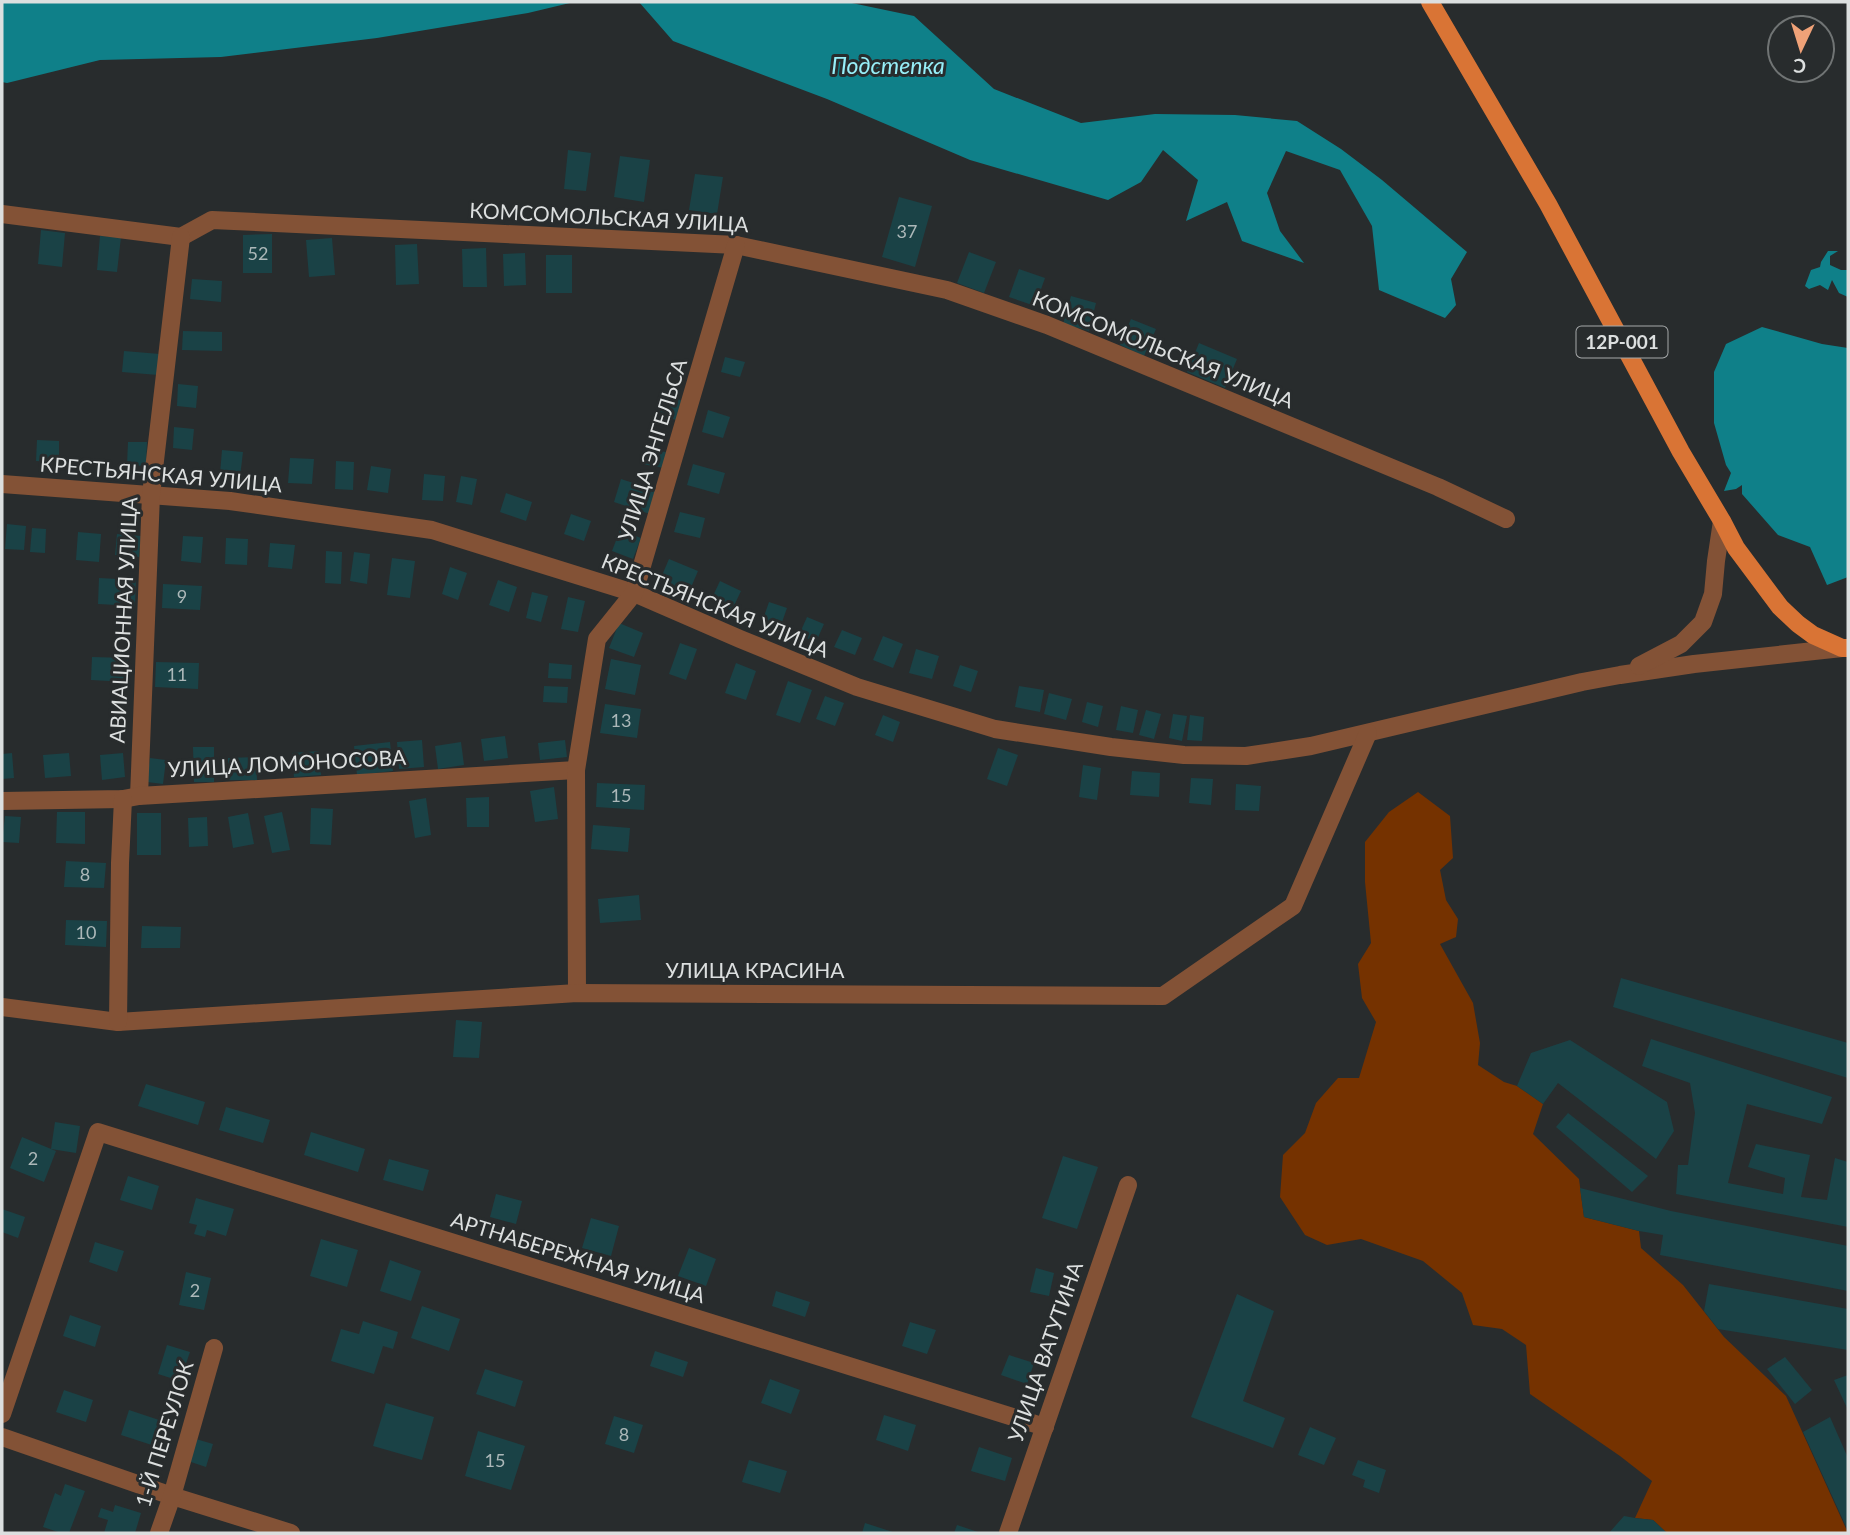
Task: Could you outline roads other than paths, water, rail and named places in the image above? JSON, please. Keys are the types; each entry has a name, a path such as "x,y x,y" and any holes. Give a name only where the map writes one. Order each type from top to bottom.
{"main road":[{"name":"12Р-001","path":"1430,2 1549,204 1681,452 1736,548 1780,607 1813,635 1845,648"}],"street":[{"path":"2,214 181,237"},
{"name":"КОМСОМОЛЬСКАЯ УЛИЦА","path":"181,237 212,220 736,245 947,290 1048,325 1438,487 1506,519"},
{"name":"АВИАЦИОННАЯ УЛИЦА","path":"118,1022 120,863 131,797 151,495 181,237"},
{"name":"УЛИЦА ЭНГЕЛЬСА","path":"577,993 576,770 597,639 634,593 736,245"},
{"name":"КРЕСТЬЯНСКАЯ УЛИЦА","path":"2,484 230,501 432,530 634,593 857,687 995,729 1123,749 1184,755 1246,756 1311,747 1620,675"},
{"path":"1620,675 1681,644 1703,622 1713,594 1722,521"},
{"path":"1620,675 1845,648"},
{"name":"УЛИЦА КРАСИНА","path":"2,1007 118,1022 577,993 1163,996 1293,906 1368,733"},
{"name":"УЛИЦА ЛОМОНОСОВА","path":"2,801 131,797 576,770"},
{"name":"АРТНАБЕРЕЖНАЯ УЛИЦА","path":"2,1414 99,1132 1045,1427"},
{"name":"УЛИЦА ВАТУТИНА","path":"1008,1533 1128,1185"},
{"name":"1-Й ПЕРЕУЛОК","path":"159,1533 215,1348"},
{"path":"2,1437 172,1496 290,1533"}],"water":[{"path":"2,2 574,2 528,13 377,38 221,57 100,60 7,83 2,82"},
{"name":"Подстепка","path":"639,2 847,2 914,16 994,89 1081,123 1155,114 1235,115 1297,121 1382,180 1467,252 1451,279 1456,305 1445,318 1379,290 1372,226 1340,170 1286,151 1267,193 1280,231 1304,263 1242,241 1227,202 1186,221 1198,180 1163,150 1141,182 1108,200 970,160 827,99 673,41"},
{"path":"1828,251 1838,251 1830,256 1830,265 1848,270 1848,297 1839,293 1832,280 1828,290 1820,285 1809,289 1805,286 1811,270 1820,267"},
{"path":"1762,327 1822,344 1848,348 1848,577 1827,585 1810,547 1778,535 1742,494 1742,485 1724,491 1731,473 1726,465 1714,423 1714,372 1726,344"}]}
